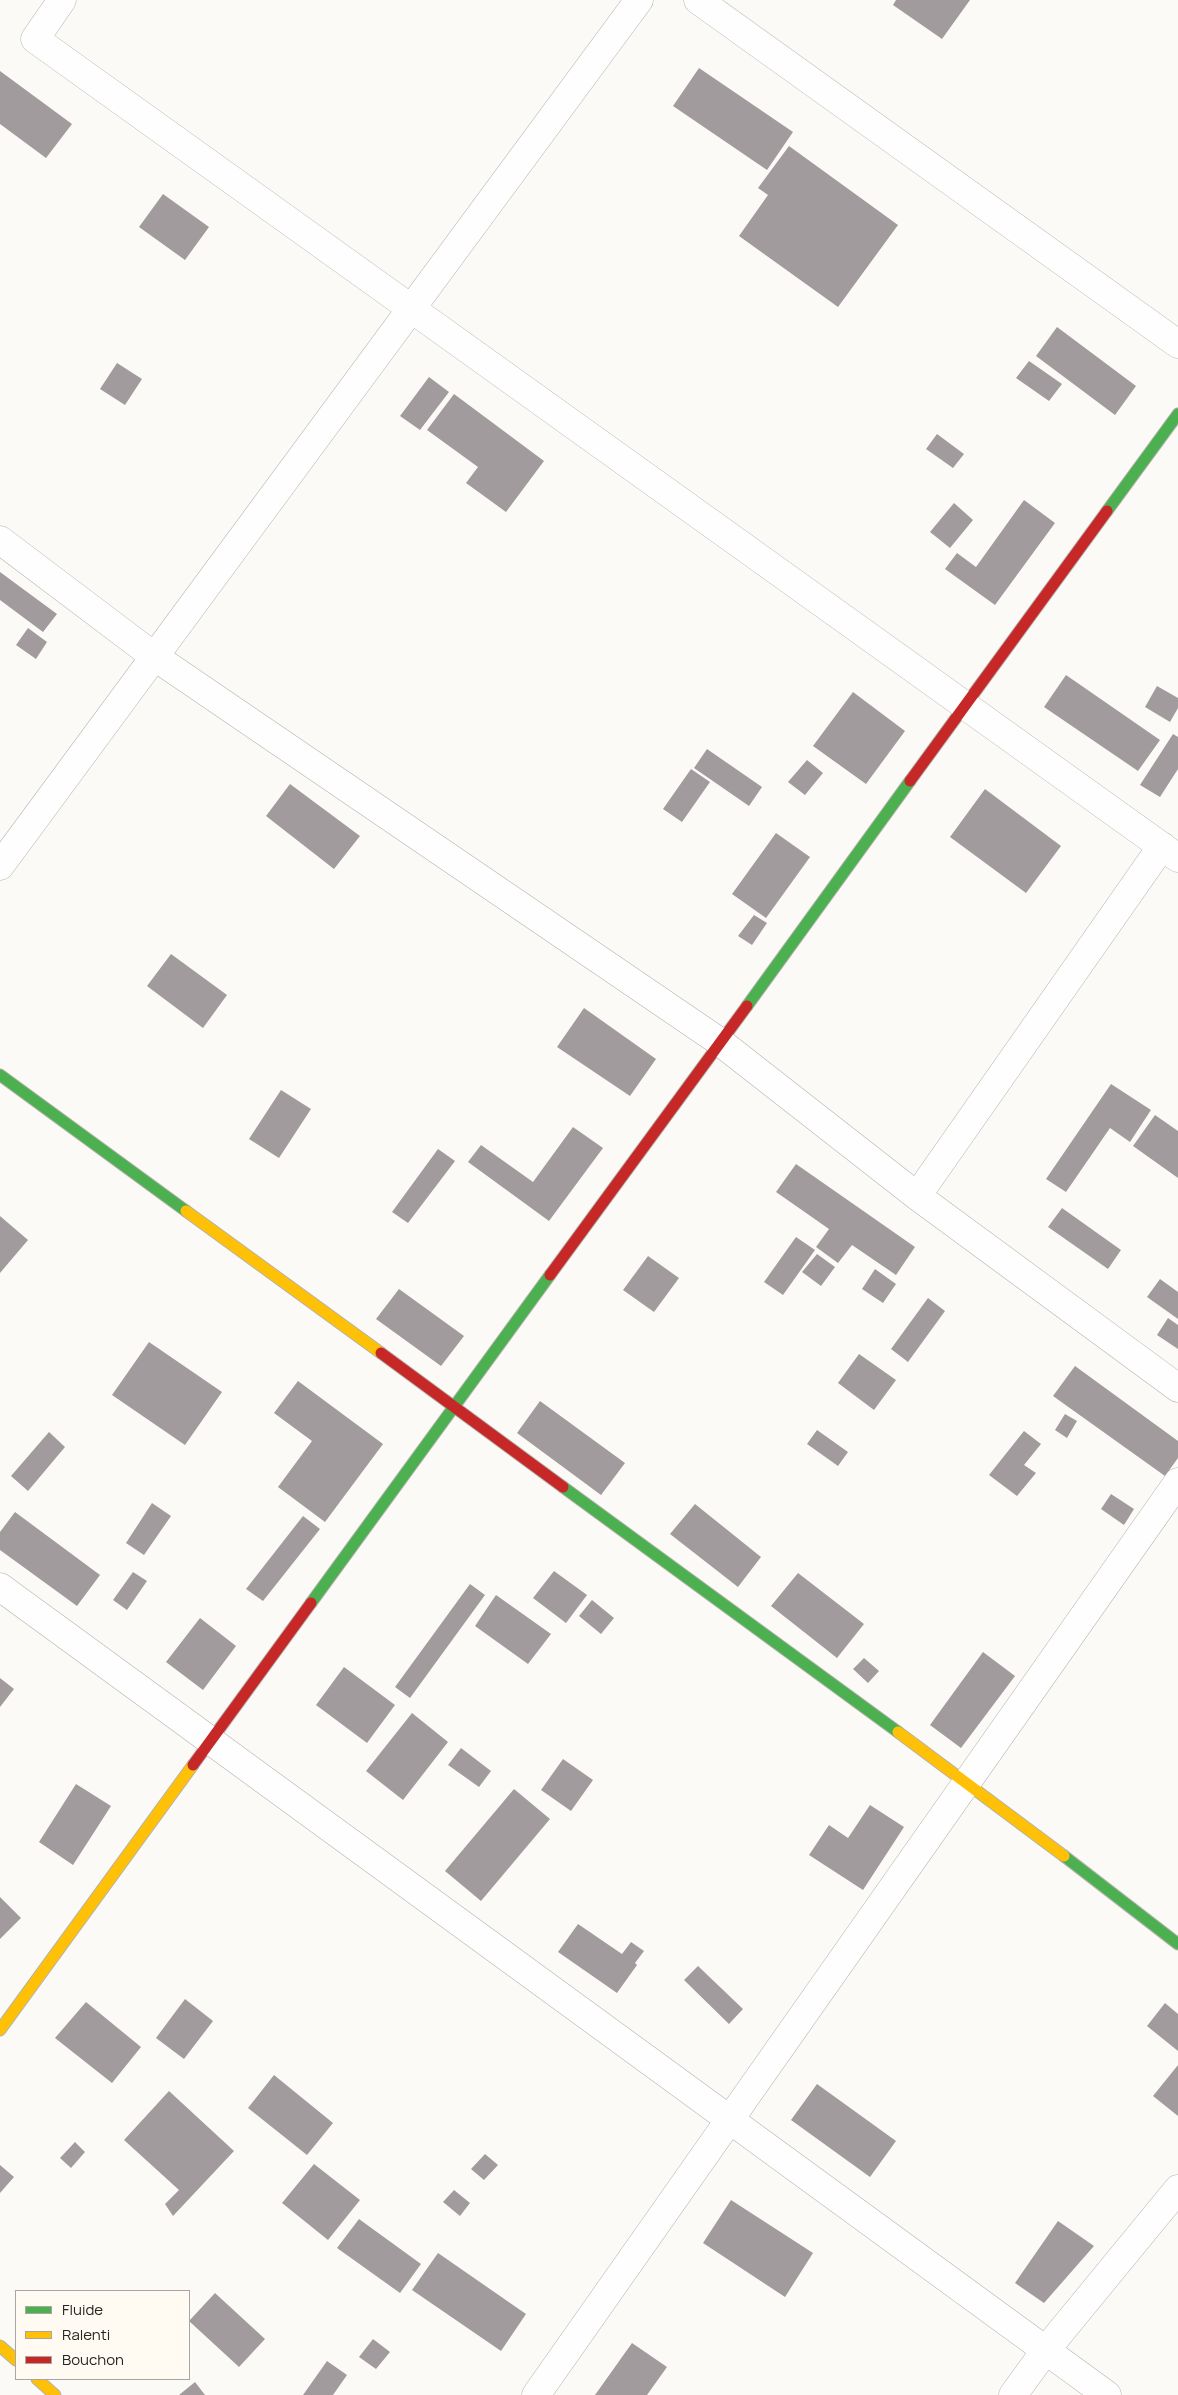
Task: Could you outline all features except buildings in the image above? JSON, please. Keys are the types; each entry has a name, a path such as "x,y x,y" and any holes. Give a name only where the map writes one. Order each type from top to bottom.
{"street":[{"path":"62,0 35,39 1170,852 917,1196"},
{"path":"0,866 639,0"},
{"path":"698,0 1178,344"},
{"path":"0,2030 1178,414"},
{"path":"0,540 154,657 720,1042 917,1196 1178,1388"},
{"path":"0,1075 967,1782 1178,1944"},
{"path":"536,2395 1178,1482"},
{"path":"0,1588 1106,2395"},
{"path":"1013,2395 1046,2350 1178,2189"},
{"path":"0,2346 15,2359"},
{"path":"38,2380 55,2395"}],"traffic: fast":[{"path":"1107,511 1178,414"},
{"path":"747,1006 910,781"},
{"path":"0,1075 186,1211"},
{"path":"311,1603 550,1275"},
{"path":"563,1487 898,1732"},
{"path":"1064,1856 1178,1944"}],"traffic: slow":[{"path":"186,1211 381,1353"},
{"path":"898,1732 1064,1856"},
{"path":"0,2030 193,1765"},
{"path":"0,2346 15,2359"},
{"path":"38,2380 55,2395"}],"traffic: jam":[{"path":"910,781 1107,511"},
{"path":"550,1275 747,1006"},
{"path":"381,1353 563,1487"},
{"path":"193,1765 311,1603"}]}
